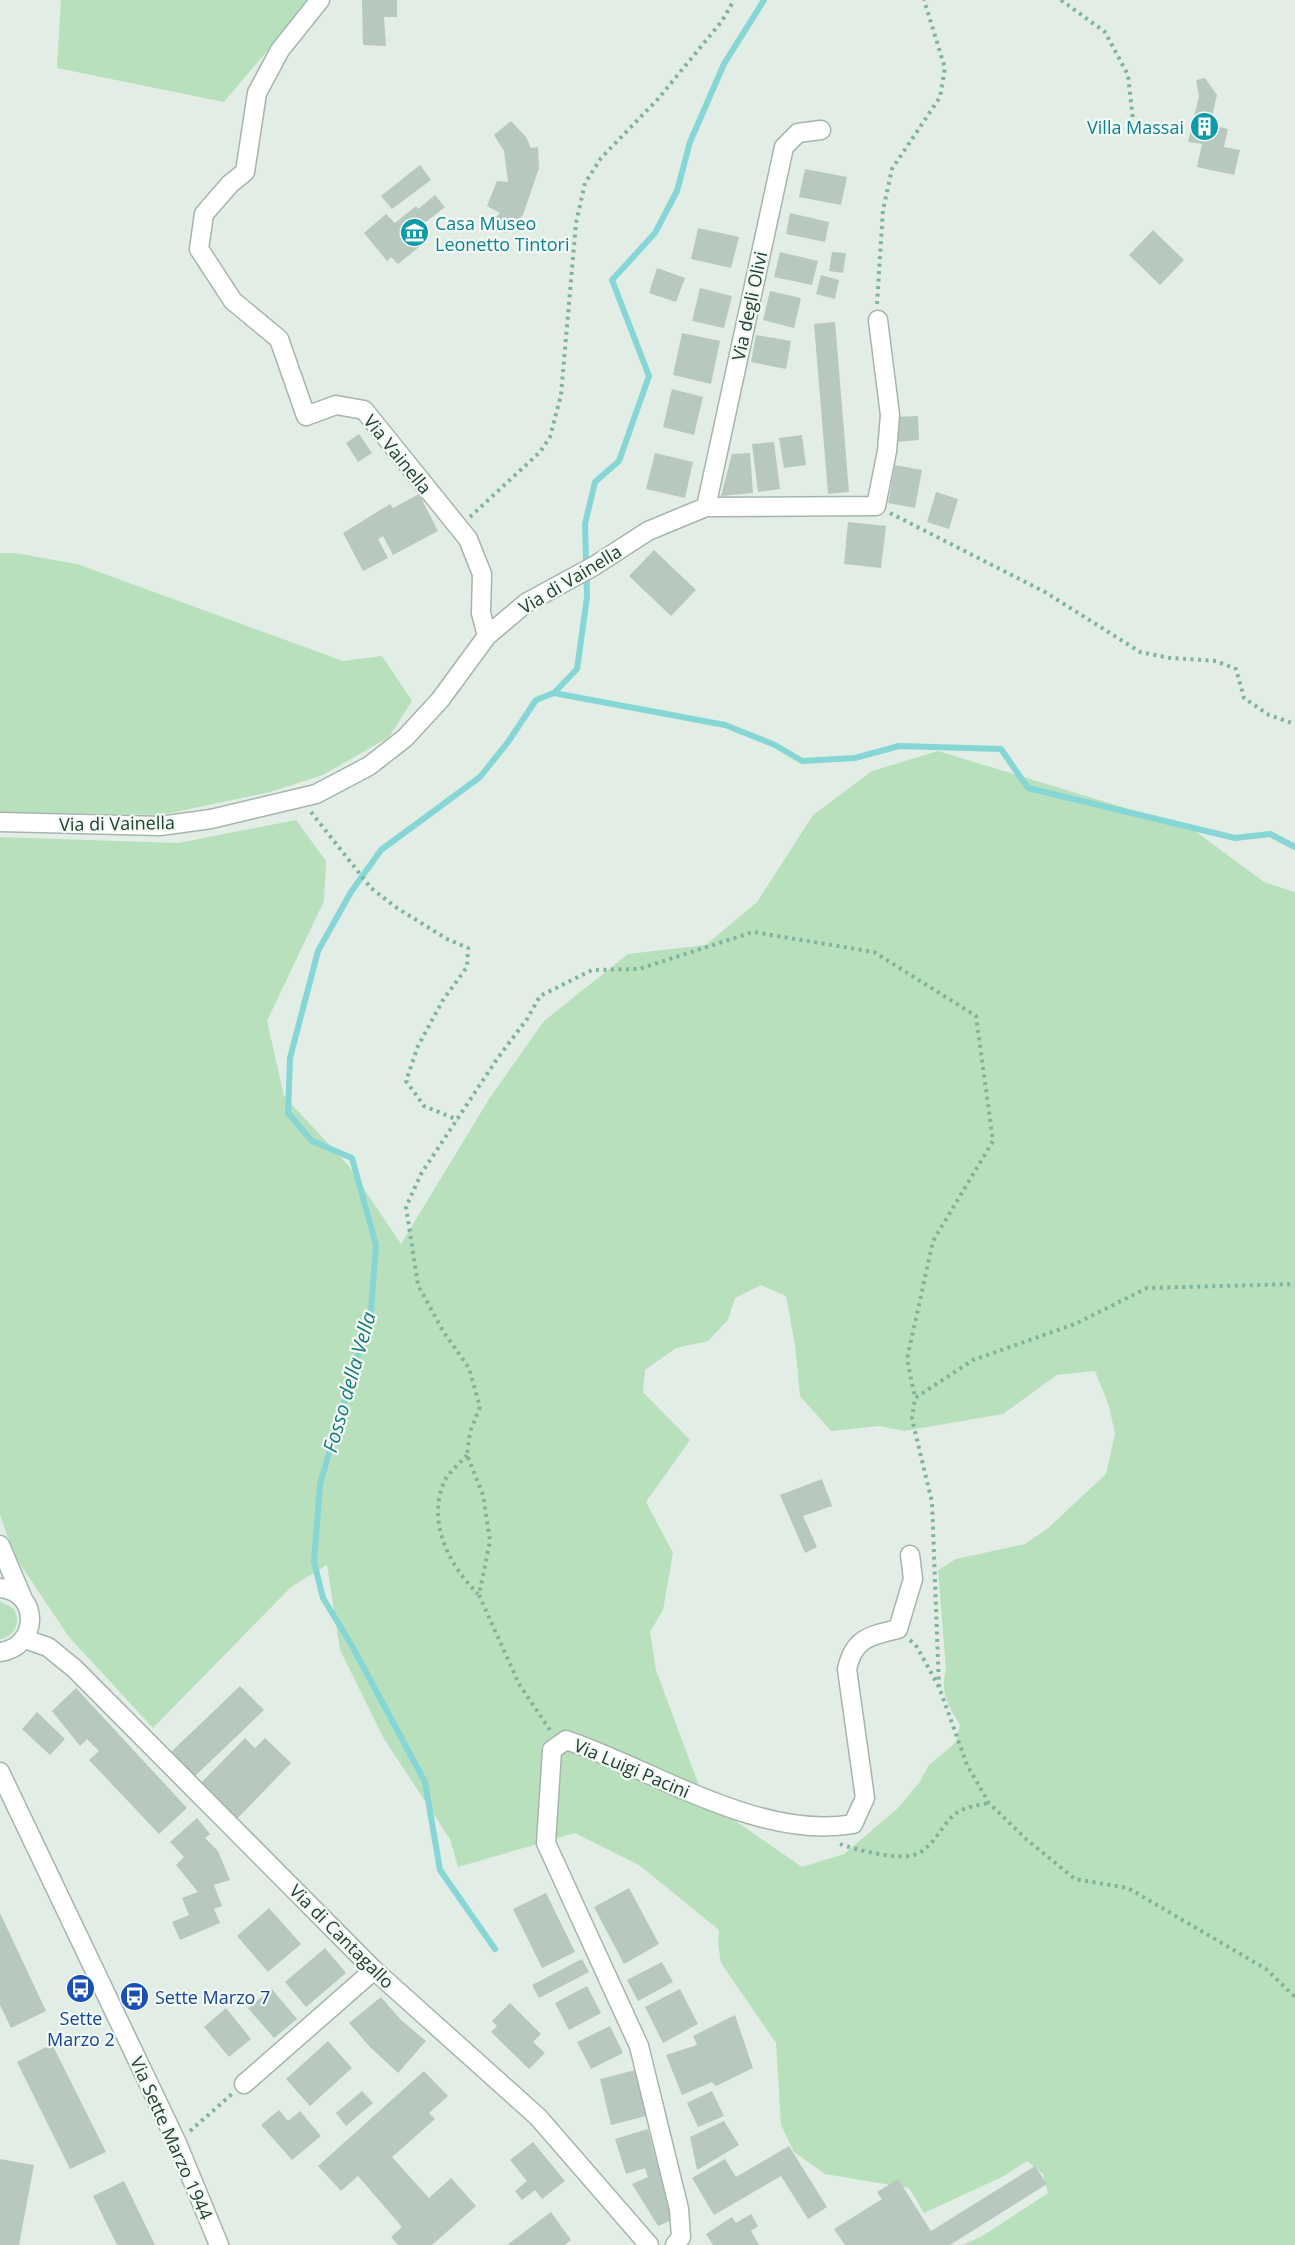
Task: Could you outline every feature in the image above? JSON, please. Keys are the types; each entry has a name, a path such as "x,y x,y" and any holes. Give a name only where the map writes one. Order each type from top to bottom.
{"street":[{"name":"Via Vainella","path":"320,0 280,50 257,93 245,172 230,184 204,214 199,249 233,301 279,339 306,416 336,405 364,410 468,539 482,574 481,613 487,636"},
{"name":"Via degli Olivi","path":"706,507 784,147 798,133 821,130"},
{"path":"876,506 887,451 890,415 878,320"},
{"name":"Via di Vainella","path":"0,822 159,826 211,819 316,794 369,766 405,738 440,700 487,636 526,603 594,566 648,531 706,507 876,506"},
{"path":"0,1545 31,1620 25,1638 19,1645 1,1653"},
{"path":"898,1629 913,1579 910,1555"},
{"path":"0,1588 16,1593 24,1600"},
{"name":"Via Luigi Pacini","path":"675,2245 681,2236 679,2209 639,2046 546,1843 552,1750 566,1740 684,1792 776,1821 827,1829 853,1824 865,1798 847,1669 850,1653 858,1642 898,1629"},
{"name":"Via di Cantagallo","path":"25,1638 48,1647 75,1670 374,1970 538,2117 650,2245"},
{"name":"Via Sette Marzo 1944","path":"0,1772 177,2143 219,2245"},
{"path":"244,2084 374,1970"}],"path":[{"path":"459,528 540,452 550,438 561,394 576,223 585,183 601,158 658,99 715,30 734,0"},
{"path":"878,320 877,284 883,210 892,169 939,97 945,68 924,0"},
{"path":"1061,0 1106,32 1128,75 1133,120"},
{"path":"876,506 1045,592 1140,652 1170,658 1216,661 1236,669 1244,698 1269,716 1295,724"},
{"path":"298,797 370,887 397,908 447,939 468,948 467,967 443,1000 418,1046 406,1081 423,1106 458,1120"},
{"path":"479,1595 490,1540 483,1495 467,1455 470,1432 480,1407 469,1368 443,1331 418,1285 406,1207 421,1174 527,1019 540,996 592,970 639,969 753,932 874,952 976,1016 993,1141 933,1241 907,1359 915,1398 912,1419 932,1502 939,1687"},
{"path":"915,1398 973,1360 1075,1324 1147,1288 1295,1284"},
{"path":"467,1455 446,1479 437,1507 444,1546 461,1577 479,1595 519,1684 550,1731 566,1740"},
{"path":"898,1629 918,1647 939,1687 967,1764 989,1803 1026,1839 1075,1879 1128,1888 1266,1969 1295,1997"},
{"path":"827,1829 841,1845 882,1854 914,1855 939,1836 954,1815 971,1807 989,1803"},
{"path":"177,2143 244,2084"}],"green space":[{"path":"61,0 310,0 224,102 57,68"},
{"path":"0,553 15,553 77,564 343,661 382,656 412,701 389,737 323,775 270,792 161,815 0,812"},
{"path":"938,751 1191,828 1264,882 1295,892 1295,2245 963,2245 984,2235 1048,2193 1043,2174 1027,2161 1004,2176 924,2213 909,2188 825,2174 794,2152 781,2125 776,2043 721,1963 719,1930 639,1865 575,1833 458,1867 450,1839 384,1739 340,1650 327,1565 291,1587 153,1728 69,1637 14,1555 0,1515 0,837 178,843 296,820 326,861 324,901 267,1021 284,1096 348,1165 401,1244 489,1099 544,1021 628,954 706,945 757,902 813,815 872,771","holes":["761,1285 786,1296 795,1345 800,1396 831,1431 880,1426 904,1431 1003,1414 1057,1375 1095,1371 1109,1406 1115,1434 1106,1474 1047,1529 1025,1544 956,1559 938,1570 946,1670 944,1685 949,1705 960,1725 956,1742 929,1765 919,1783 899,1807 844,1854 802,1867 704,1799 656,1670 650,1632 663,1610 673,1553 646,1502 690,1440 643,1392 645,1370 676,1348 708,1341 728,1320 735,1298"]},
{"path":"0,1601 14,1609 17,1618 14,1631 2,1639 0,1639"}],"building":[{"path":"362,0 397,0 397,17 384,17 386,46 363,45"},
{"name":"Villa Massai","path":"1205,78 1217,95 1210,125 1228,129 1224,147 1240,150 1234,175 1197,167 1202,144 1188,142 1199,96 1196,80"},
{"path":"511,121 526,137 531,148 538,147 539,168 523,215 506,233 489,224 500,213 487,206 497,181 508,182 504,151 494,135"},
{"path":"420,165 431,180 392,209 381,196"},
{"path":"805,169 847,177 841,205 799,197"},
{"path":"435,195 445,207 422,225 426,232 421,238 425,242 398,264 391,257 387,261 364,233 386,214 395,223 416,206 418,209"},
{"path":"790,213 829,222 825,242 786,234"},
{"path":"698,228 739,237 731,268 691,259"},
{"path":"1153,230 1184,260 1160,285 1129,255"},
{"path":"780,252 818,261 812,285 774,277"},
{"path":"832,252 846,253 843,273 829,271"},
{"path":"657,268 685,278 676,302 649,293"},
{"path":"821,275 839,280 835,299 816,294"},
{"path":"700,288 732,296 724,328 692,321"},
{"path":"770,291 801,298 794,328 763,320"},
{"path":"835,322 849,492 828,494 814,324"},
{"path":"682,333 720,341 711,384 673,375"},
{"path":"756,335 791,341 786,369 751,362"},
{"path":"672,389 703,397 694,435 663,427"},
{"path":"918,416 919,440 896,442 895,417"},
{"path":"359,434 372,453 358,462 346,443"},
{"path":"802,435 806,465 784,468 779,438"},
{"path":"774,442 780,489 758,492 752,444"},
{"path":"655,453 693,462 685,498 646,489"},
{"path":"750,453 753,493 721,496 732,454"},
{"path":"895,465 922,470 915,508 888,503"},
{"path":"936,492 958,499 949,529 927,522"},
{"path":"419,494 438,531 393,555 383,536 378,539 388,558 363,571 343,533 390,504 393,508"},
{"path":"848,522 886,526 881,568 844,564"},
{"path":"654,550 696,590 671,616 629,576"},
{"path":"822,1479 832,1506 803,1516 817,1547 805,1553 780,1495"},
{"path":"240,1686 264,1710 193,1778 170,1753"},
{"path":"76,1688 187,1808 159,1834 89,1760 99,1751 87,1739 80,1746 52,1711"},
{"path":"37,1712 65,1739 50,1755 22,1729"},
{"path":"245,1738 255,1748 265,1738 291,1763 235,1821 198,1786"},
{"path":"197,1818 210,1834 205,1838 218,1851 230,1880 214,1885 222,1906 214,1909 220,1923 180,1940 172,1922 189,1915 182,1898 198,1892 176,1865 184,1857 170,1842"},
{"path":"629,1888 659,1944 624,1964 594,1907"},
{"path":"546,1893 575,1952 542,1968 513,1909"},
{"path":"269,1908 301,1944 268,1972 237,1936"},
{"path":"0,1913 46,2011 11,2028 0,2005"},
{"path":"325,1948 346,1973 306,2007 285,1982"},
{"path":"582,1959 589,1972 539,1998 532,1985"},
{"path":"662,1962 673,1982 638,2001 627,1980"},
{"path":"587,1986 601,2013 569,2030 555,2003"},
{"path":"272,1989 297,2019 274,2038 248,2008"},
{"path":"680,1989 698,2024 663,2043 645,2007"},
{"path":"381,1997 401,2020 426,2041 398,2073 349,2023"},
{"path":"510,2003 541,2034 533,2042 545,2053 529,2069 491,2032 497,2026 492,2021"},
{"path":"226,2008 251,2039 229,2057 204,2027"},
{"path":"735,2015 753,2068 716,2086 712,2082 682,2095 666,2055 697,2045 693,2036"},
{"path":"610,2026 623,2053 591,2069 577,2042"},
{"path":"328,2041 352,2068 310,2106 286,2079"},
{"path":"52,2044 106,2152 70,2169 17,2062"},
{"path":"635,2070 646,2116 611,2125 600,2079"},
{"path":"424,2071 448,2096 429,2113 435,2119 392,2157 429,2198 451,2178 476,2206 432,2245 398,2245 391,2237 402,2227 358,2176 341,2191 318,2166"},
{"path":"362,2091 373,2103 346,2126 336,2113"},
{"path":"712,2091 724,2116 698,2127 687,2103"},
{"path":"279,2110 288,2121 300,2111 321,2136 292,2160 261,2125"},
{"path":"724,2121 739,2145 697,2170 690,2137"},
{"path":"648,2129 672,2220 658,2226 632,2184 648,2177 645,2168 626,2174 615,2139"},
{"path":"533,2142 565,2181 542,2199 535,2190 522,2200 515,2191 527,2181 510,2160"},
{"path":"789,2146 827,2207 808,2219 781,2176 714,2215 692,2178 725,2159 736,2177"},
{"path":"0,2159 34,2165 19,2245 0,2245"},
{"path":"1035,2166 1047,2184 950,2245 845,2245 834,2229 882,2199 877,2192 898,2179 931,2231"},
{"path":"124,2181 155,2245 117,2245 93,2196"},
{"path":"551,2212 571,2240 565,2245 507,2245"},
{"path":"751,2214 758,2226 751,2231 759,2245 713,2245 706,2234 732,2217 736,2223"}],"waterway":[{"name":"Fosso della Vella","path":"495,1949 440,1870 425,1782 351,1644 323,1598 314,1562 320,1484 371,1311 376,1245 352,1158 312,1141 288,1113 290,1058 318,951 351,892 381,850 480,777 508,742 536,700 554,693 577,669 587,597 585,524 595,482 619,461 649,376 612,280 655,233 677,191 690,142 724,64 764,0"},
{"path":"554,693 725,725 775,745 802,761 855,758 899,746 1001,749 1028,788 1235,838 1270,834 1295,847"}],"place":[{"name":"Villa Massai","path":"1205,127"},
{"name":"Casa Museo Leonetto Tintori","path":"414,233"},
{"name":"Sette Marzo 2","path":"81,1989"},
{"name":"Sette Marzo 7","path":"134,1997"}]}
